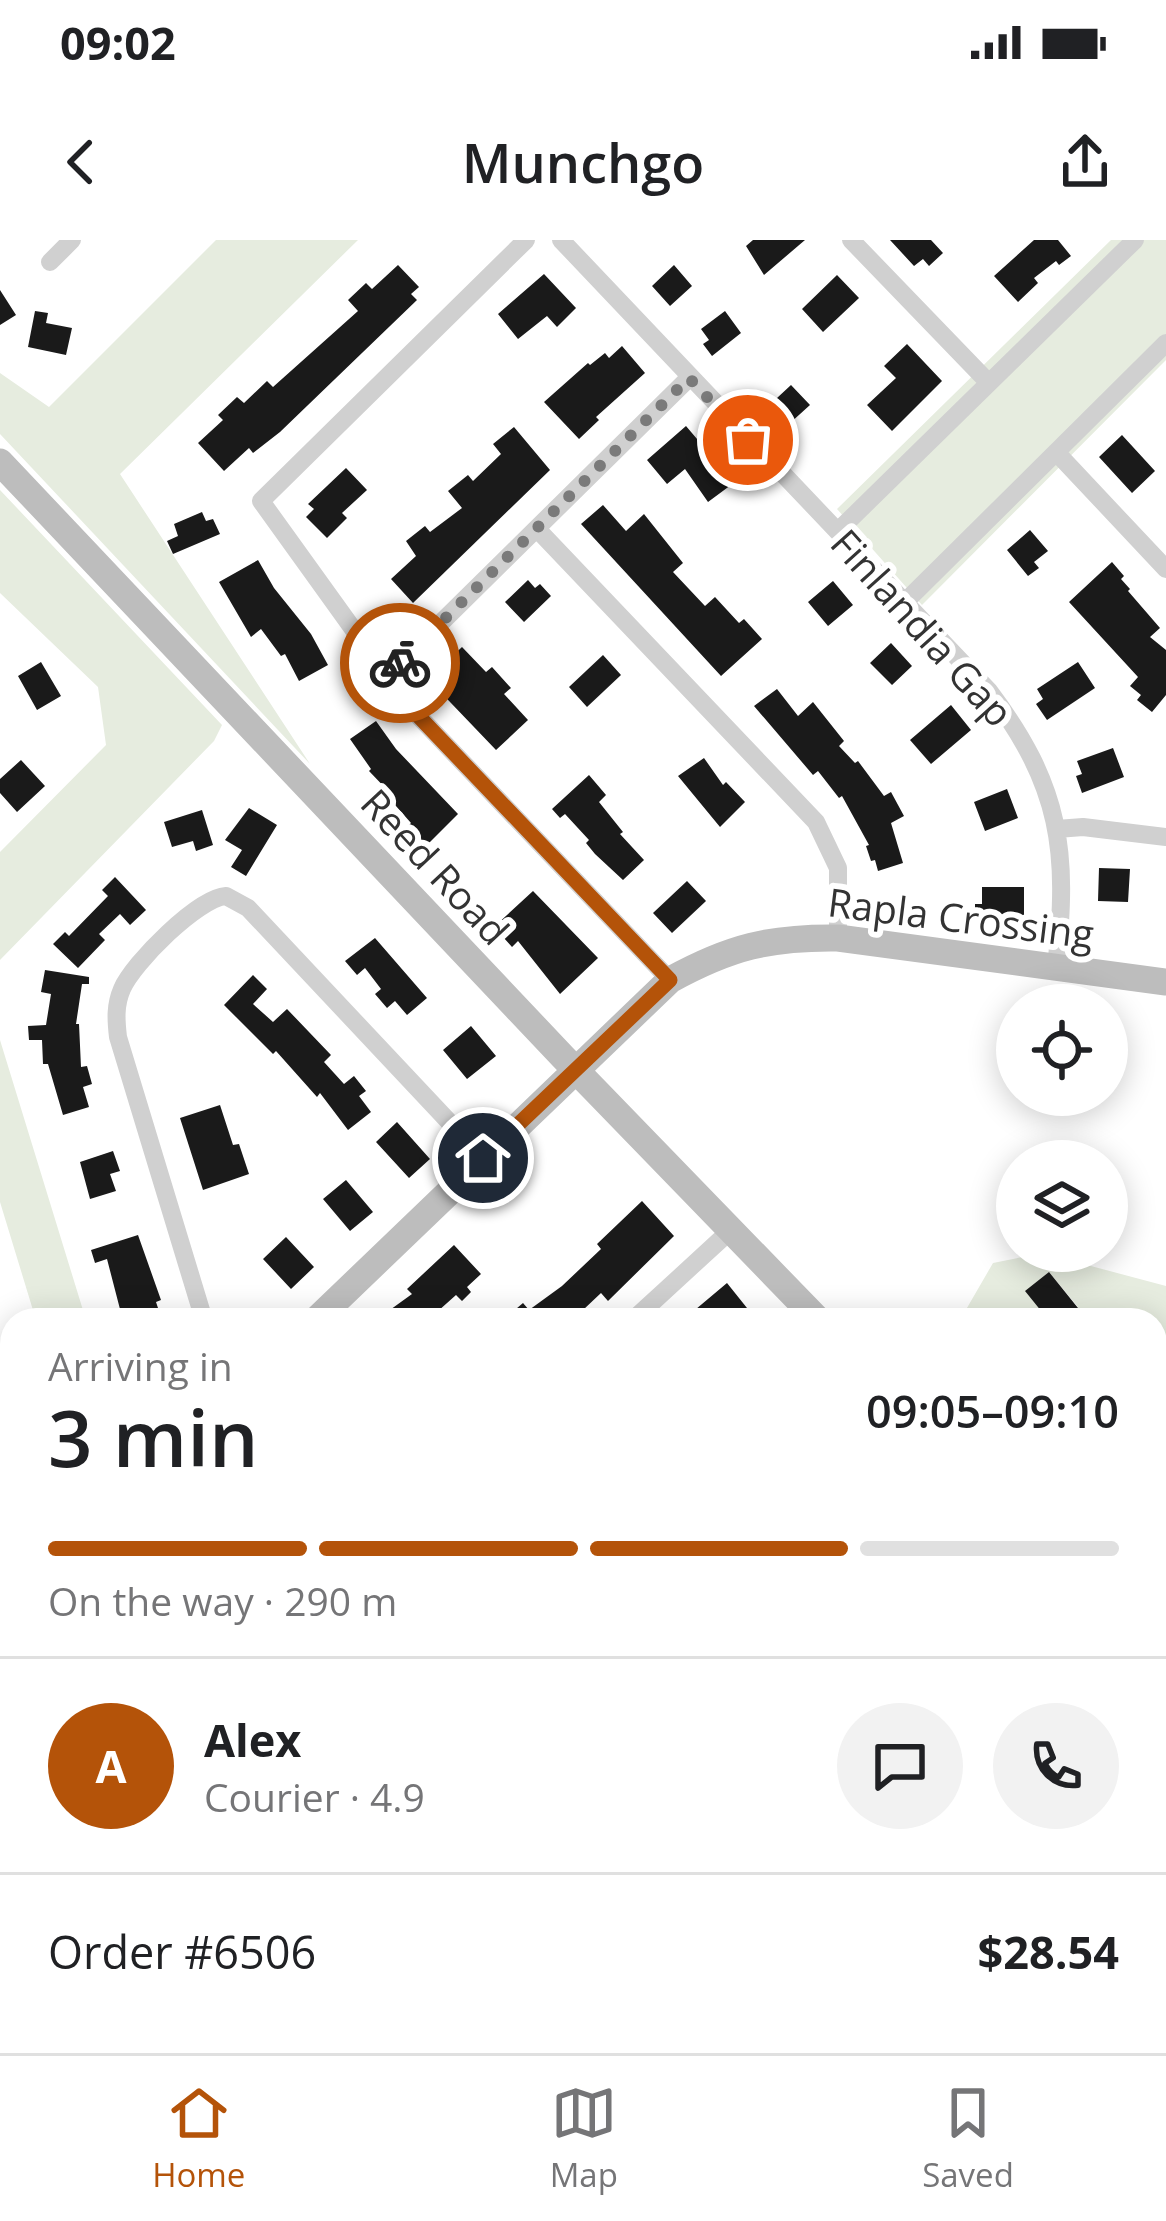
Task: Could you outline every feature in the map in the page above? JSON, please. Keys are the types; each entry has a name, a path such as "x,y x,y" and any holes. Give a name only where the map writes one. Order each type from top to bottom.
{"street":[{"path":"50,262 72,240"},
{"path":"526,240 261,500 407,704 670,980"},
{"name":"Finlandia Gap","path":"561,240 989,691 1012,721 1031,753 1057,829 1063,902 1056,967"},
{"path":"851,240 989,383"},
{"path":"838,532 1135,240"},
{"path":"904,602 1166,343"},
{"path":"386,677 689,378"},
{"path":"1056,452 1166,569"},
{"name":"Reed Road","path":"0,462 806,1308"},
{"path":"538,530 816,822 838,868 838,938"},
{"path":"1057,829 1083,827 1166,837"},
{"path":"200,1308 118,1036 116,1015 128,979 199,905 218,896 248,908 483,1158"},
{"name":"Rapla Crossing","path":"328,1308 670,980 715,956 790,938 838,938 1166,982"},
{"path":"649,1308 730,1230"}],"shaded area":[{"path":"216,240 358,240 120,474 310,764 0,434 0,373 49,407"},
{"path":"1111,240 1166,240 1166,360 922,605 837,509"},
{"path":"0,490 222,725 214,741 0,960 0,852 106,745 98,687 0,593"},
{"path":"0,1040 82,1308 32,1308 0,1202"},
{"path":"993,1263 996,1272 1049,1272 1026,1292 1039,1308 967,1308"},
{"path":"1049,1272 1113,1272 1166,1286 1166,1308 1078,1307"}],"building":[{"path":"753,240 805,240 764,275 746,246"},
{"path":"890,240 931,240 943,253 929,266 923,259 914,266"},
{"path":"1034,240 1058,240 1071,256 1034,278 1038,283 1018,302 994,276"},
{"path":"398,265 419,287 411,294 417,300 280,432 253,453 249,448 224,471 198,443 223,420 218,415 237,397 244,403 267,381 273,387 358,311 348,300 366,283 372,289"},
{"path":"674,265 692,286 670,306 652,286"},
{"path":"544,274 576,308 557,327 547,316 518,339 498,314"},
{"path":"837,275 859,298 823,332 802,309"},
{"path":"0,290 16,315 0,325"},
{"path":"35,311 48,313 46,323 72,328 66,355 28,347"},
{"path":"725,311 741,333 712,356 703,344 709,340 701,329"},
{"path":"907,344 942,381 892,431 867,405 896,378 884,366"},
{"path":"622,346 645,373 579,439 544,402 588,363 605,353 609,358"},
{"path":"791,385 810,405 789,424 782,417 775,424 763,411"},
{"path":"686,426 735,482 708,502 685,469 667,484 647,460"},
{"path":"514,427 550,470 413,603 391,579 416,556 406,541 425,526 430,532 462,508 448,491 468,475 473,481 501,454 493,444"},
{"path":"1122,435 1155,471 1132,493 1099,457"},
{"path":"346,468 367,490 342,513 347,518 327,538 306,517 314,509 308,504"},
{"path":"603,505 626,531 644,514 683,563 673,572 705,606 715,597 762,639 721,676 581,524"},
{"path":"202,512 206,521 213,519 220,534 173,554 167,541 178,536 174,524"},
{"path":"1030,530 1048,551 1034,562 1039,568 1028,576 1007,550"},
{"path":"258,560 328,665 299,681 285,654 281,656 261,629 251,637 219,582"},
{"path":"1112,562 1124,576 1121,579 1128,591 1160,628 1150,637 1166,650 1166,695 1152,712 1137,700 1141,695 1130,686 1138,677 1069,602"},
{"path":"528,580 551,596 524,622 505,602"},
{"path":"833,581 853,605 828,626 808,602"},
{"path":"891,643 912,666 892,685 870,663"},
{"path":"462,647 486,672 492,667 511,688 504,694 528,720 496,750 428,679"},
{"path":"603,655 621,675 587,707 569,687"},
{"path":"41,662 61,696 37,710 18,676"},
{"path":"1078,662 1095,688 1047,720 1036,704 1043,699 1037,689"},
{"path":"777,689 798,716 813,702 844,741 839,746 858,761 884,796 891,792 904,816 891,823 903,863 878,871 842,796 818,771 813,775 754,706"},
{"path":"951,705 971,730 931,764 910,740"},
{"path":"376,721 458,814 425,847 350,739"},
{"path":"1113,748 1124,777 1082,793 1077,761"},
{"path":"704,758 723,785 726,782 745,802 720,827 678,776"},
{"path":"21,760 45,786 17,812 0,793 0,779"},
{"path":"589,775 606,795 599,802 644,860 623,880 595,854 565,814 560,818 552,809"},
{"path":"1007,789 1018,818 985,831 974,802"},
{"path":"249,808 277,825 246,876 231,867 242,850 225,840"},
{"path":"202,810 213,845 196,851 193,841 172,847 164,822"},
{"path":"1099,868 1130,869 1128,902 1098,901"},
{"path":"115,877 146,910 130,925 120,914 99,934 105,940 78,968 53,944 65,932 69,936 108,896 102,890"},
{"path":"687,881 706,901 672,933 653,913"},
{"path":"982,887 1024,887 1024,920 975,920"},
{"path":"533,891 598,958 560,994 518,941 512,947 494,927"},
{"path":"375,938 427,998 407,1015 395,1001 387,1008 375,994 381,989 365,968 357,975 345,961"},
{"path":"45,970 89,977 89,984 82,984 76,1024 81,1067 87,1066 92,1084 83,1087 89,1107 63,1115 48,1064 43,1064 42,1040 29,1040 28,1026 46,1025 51,994 41,992"},
{"path":"253,975 267,989 253,1004 273,1022 287,1009 331,1055 324,1062 344,1084 354,1076 366,1091 359,1096 371,1112 348,1130 320,1093 317,1097 276,1051 273,1054 224,1005"},
{"path":"471,1026 496,1056 467,1079 443,1050"},
{"path":"220,1105 249,1174 203,1190 180,1118"},
{"path":"397,1122 430,1159 409,1178 376,1142"},
{"path":"113,1151 120,1171 110,1174 116,1191 90,1199 80,1162"},
{"path":"346,1180 373,1212 350,1231 323,1199"},
{"path":"642,1201 674,1236 608,1301 601,1293 585,1308 532,1308 601,1249 597,1244"},
{"path":"138,1235 161,1300 156,1302 158,1308 120,1308 107,1259 95,1263 91,1250"},
{"path":"286,1237 314,1267 291,1289 263,1259"},
{"path":"454,1245 481,1274 467,1287 471,1292 462,1301 456,1295 441,1308 393,1308 412,1294 407,1289"},
{"path":"1049,1272 1078,1308 1039,1308 1025,1291"},
{"path":"727,1283 747,1308 697,1308"}],"way so far":[{"path":"400,663 689,378 748,440"}],"route":[{"path":"400,663 386,677 407,704 670,980 483,1158"}]}
